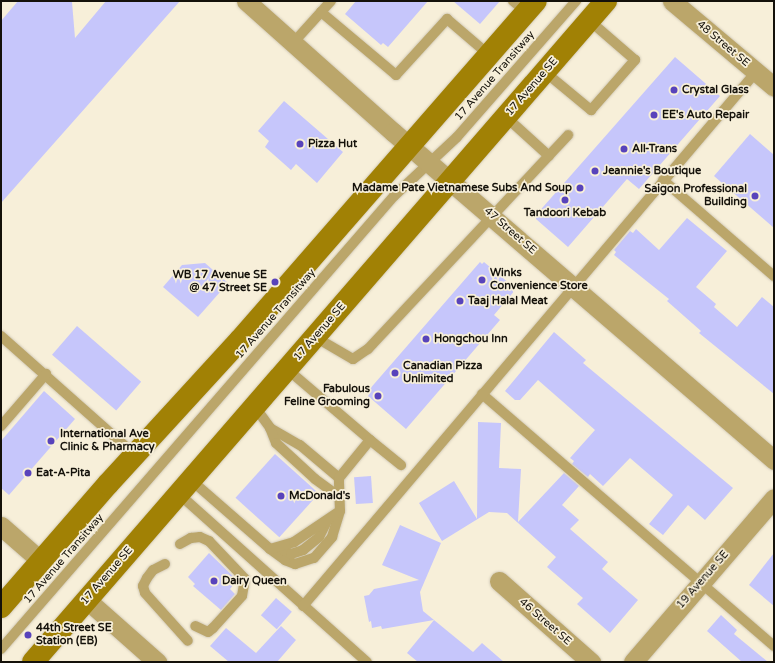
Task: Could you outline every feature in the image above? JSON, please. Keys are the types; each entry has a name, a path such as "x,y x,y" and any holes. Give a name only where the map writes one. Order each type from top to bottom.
{"main road":[{"name":"17 Avenue SE","path":"33,662 606,1"},
{"path":"1,607 135,455 218,365 489,55 525,5"}],"street":[{"name":"47 Street SE","path":"246,1 409,146 774,460"},
{"name":"48 Street SE","path":"672,1 774,88"},
{"name":"19 Avenue SE","path":"632,662 774,498"},
{"path":"1,526 41,561"},
{"name":"46 Street SE","path":"499,581 591,662"},
{"path":"86,600 157,662"}],"lane":[{"path":"293,43 330,1"},
{"name":"17 Avenue Transitway","path":"1,650 394,196 430,164 457,137 576,1"},
{"path":"321,12 396,75 447,19 489,55"},
{"path":"545,72 591,110 611,88 635,60 590,21"},
{"path":"303,606 756,72"},
{"path":"506,117 549,156"},
{"path":"315,337 332,349 353,359 368,349 568,135"},
{"path":"663,180 774,276"},
{"path":"1,336 46,374 135,455"},
{"path":"287,369 401,465"},
{"path":"1,426 46,374"},
{"path":"482,394 774,646"},
{"path":"255,407 270,428 276,443 315,479 340,497"},
{"path":"270,428 300,445 339,478"},
{"path":"185,487 275,549 285,560 295,564 314,558 332,537 340,510 339,478 370,440"},
{"path":"185,487 303,606 368,662"},
{"path":"275,549 327,522 340,510"},
{"path":"180,544 191,538 200,537 209,541 244,579 242,596 213,628 208,632 195,626"},
{"path":"165,564 153,570 147,578 143,586 145,593 188,642"}],"building":[{"path":"18,1 72,2 75,38 106,1 180,1 1,203 1,21"},
{"path":"356,1 428,1 388,47 383,43 381,45 345,14"},
{"path":"453,1 500,1 480,24"},
{"path":"675,57 720,96 639,189 627,179 568,247 536,219 536,215"},
{"name":"Pizza Hut","path":"284,101 343,152 317,183 296,164 291,170 265,147 269,141 258,131"},
{"name":"Saigon Professional Building","path":"750,134 774,155 774,228 714,176"},
{"path":"687,218 727,251 696,287 716,304 714,307 737,327 762,297 774,307 774,394 699,333 701,331 667,301 669,299 614,255 616,252 614,250 630,231 633,233 636,229 659,250"},
{"path":"480,262 482,264 484,262 516,289 494,315 500,320 406,429 368,396 370,393 368,391"},
{"path":"205,263 228,283 198,317 163,287 182,265"},
{"path":"77,326 141,382 116,410 52,355"},
{"path":"554,332 586,360 583,363 733,488 705,520 688,505 663,535 649,524 673,495 630,458 603,486 590,474 588,477 572,464 574,461 570,458 595,430 538,380 520,400 515,400 505,391"},
{"path":"44,391 75,419 9,495 1,488 1,441"},
{"path":"478,422 501,423 499,468 521,469 518,522 564,473 579,486 562,505 579,520 570,529 608,562 602,569 638,600 610,633 577,604 583,598 547,567 556,557 507,513 489,512 442,541 419,503 454,481 477,519"},
{"name":"McDonald's","path":"275,454 319,493 279,537 236,498"},
{"path":"371,476 373,503 356,504 354,477"},
{"path":"400,525 441,543 420,592 423,611 434,620 382,629 381,626 372,628 371,621 369,622 364,596 369,595 374,589 419,580 382,565"},
{"name":"Dairy Queen","path":"209,553 237,580 230,589 235,594 221,610 193,586 195,584 188,577"},
{"path":"774,553 774,606 749,585"},
{"path":"276,598 292,612 277,629 261,615"},
{"path":"721,615 737,630 734,634 768,662 742,662 707,631"},
{"path":"434,620 473,652 482,643 504,662 418,662 407,653"},
{"path":"281,626 296,640 277,662 229,662 210,646 226,628 256,653"}],"place":[{"name":"Crystal Glass","path":"674,90"},
{"name":"EE's Auto Repair","path":"654,115"},
{"name":"Pizza Hut","path":"300,144"},
{"name":"All-Trans","path":"624,149"},
{"name":"Jeannie's Boutique","path":"595,171"},
{"name":"Madame Pate Vietnamese Subs And Soup","path":"580,188"},
{"name":"Saigon Professional Building","path":"755,196"},
{"name":"Tandoori Kebab","path":"565,200"},
{"name":"Winks Convenience Store","path":"482,280"},
{"name":"WB 17 Avenue SE @ 47 Street SE","path":"275,282"},
{"name":"Taaj Halal Meat","path":"460,301"},
{"name":"Hongchou Inn","path":"426,339"},
{"name":"Canadian Pizza Unlimited","path":"395,373"},
{"name":"Fabulous Feline Grooming","path":"378,396"},
{"name":"International Ave Clinic & Pharmacy","path":"51,441"},
{"name":"Eat-A-Pita","path":"28,473"},
{"name":"McDonald's","path":"281,496"},
{"name":"Dairy Queen","path":"214,581"},
{"name":"44th Street SE Station (EB)","path":"28,635"}]}
